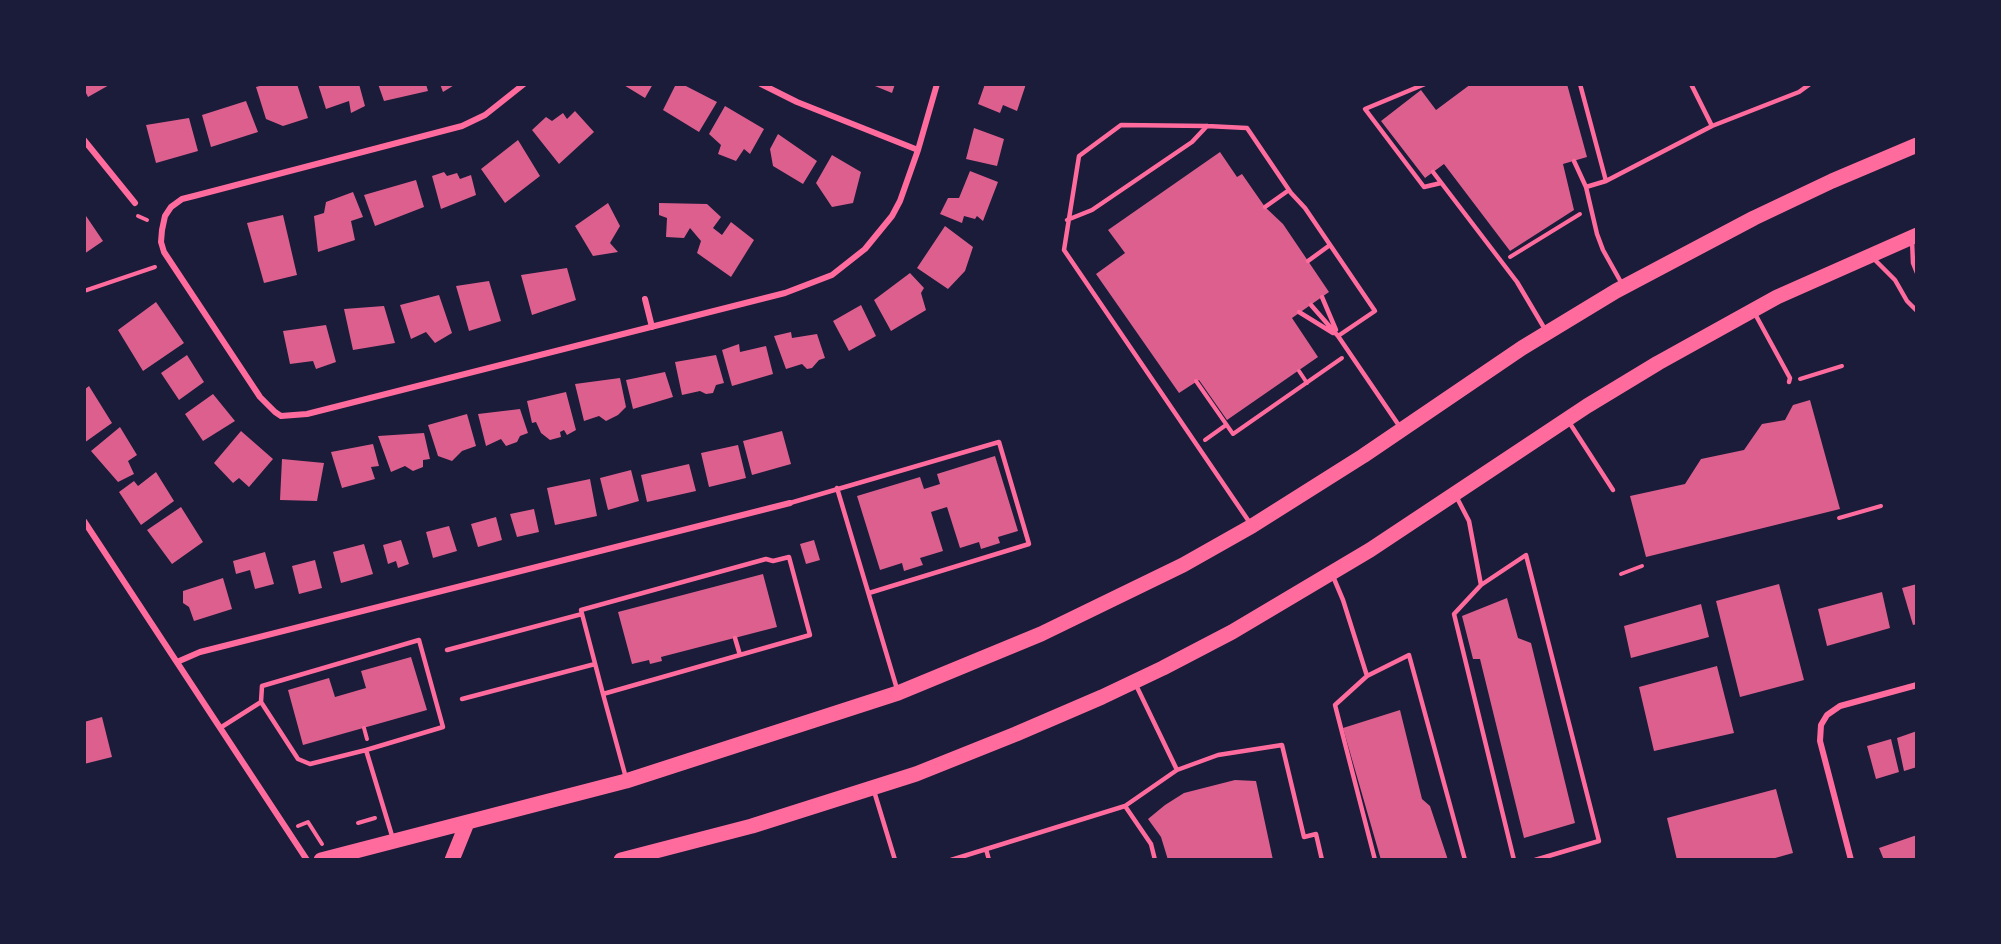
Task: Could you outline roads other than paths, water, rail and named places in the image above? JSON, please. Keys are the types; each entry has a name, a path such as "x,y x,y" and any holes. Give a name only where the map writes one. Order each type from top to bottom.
{"main road":[{"path":"321,860 626,781 898,693 1089,612 1183,565 1318,485 1547,333 1624,287 1762,214 1917,145"},
{"path":"621,860 752,826 873,788 1016,734 1135,681 1202,648 1332,574 1567,419 1658,363 1753,310 1914,236"},
{"path":"452,860 467,823"}],"street":[{"path":"524,84 485,115 462,126 182,199 171,207 165,216 161,242 164,252 269,408 281,416 307,414 785,294 832,275 865,249 892,216 908,183 937,84"},
{"path":"761,84 797,102 918,150"},
{"path":"84,140 135,203"},
{"path":"645,299 652,327"},
{"path":"177,662 200,652 790,503"},
{"path":"84,521 307,860"},
{"path":"1851,860 1822,752 1821,724 1827,715 1840,706 1917,685"}],"lane":[{"path":"1425,84 1365,109 1424,187 1441,183"},
{"path":"1580,84 1606,181"},
{"path":"1691,84 1712,126"},
{"path":"1586,187 1606,181 1712,126 1799,92 1810,84"},
{"path":"1252,525 1064,250 1079,156 1121,125 1247,128 1375,311 1338,336"},
{"path":"1067,220 1092,210 1192,142 1207,126"},
{"path":"1574,161 1586,187 1603,250 1624,287"},
{"path":"1433,172 1516,282 1547,333"},
{"path":"1265,207 1289,190"},
{"path":"1914,236 1913,263 1917,273"},
{"path":"1308,261 1330,245"},
{"path":"1870,255 1894,280 1906,302 1917,311"},
{"path":"1322,297 1338,336"},
{"path":"1311,305 1338,336 1402,430"},
{"path":"1753,310 1790,378 1789,382"},
{"path":"1299,312 1338,336"},
{"path":"1567,419 1613,490"},
{"path":"790,503 999,442 1029,544 869,593"},
{"path":"837,488 898,693"},
{"path":"1454,494 1469,521 1481,585"},
{"path":"1514,860 1454,614 1481,585 1526,555 1599,842 1535,860"},
{"path":"603,694 810,635 789,557 773,561 766,559 581,610 595,664 626,781"},
{"path":"1332,574 1343,600 1367,676"},
{"path":"447,650 582,614"},
{"path":"735,638 740,655"},
{"path":"419,640 443,727 366,750 309,764 298,759 261,702 262,686 419,640"},
{"path":"1375,860 1335,705 1367,676 1408,655 1465,860"},
{"path":"462,699 595,664"},
{"path":"1135,681 1177,770"},
{"path":"220,728 261,702"},
{"path":"951,860 1125,806 1177,770 1218,755 1282,746 1305,837 1316,834 1322,860"},
{"path":"366,750 393,841"},
{"path":"873,788 895,860"},
{"path":"1125,806 1151,844 1155,860"},
{"path":"986,849 989,860"}]}
